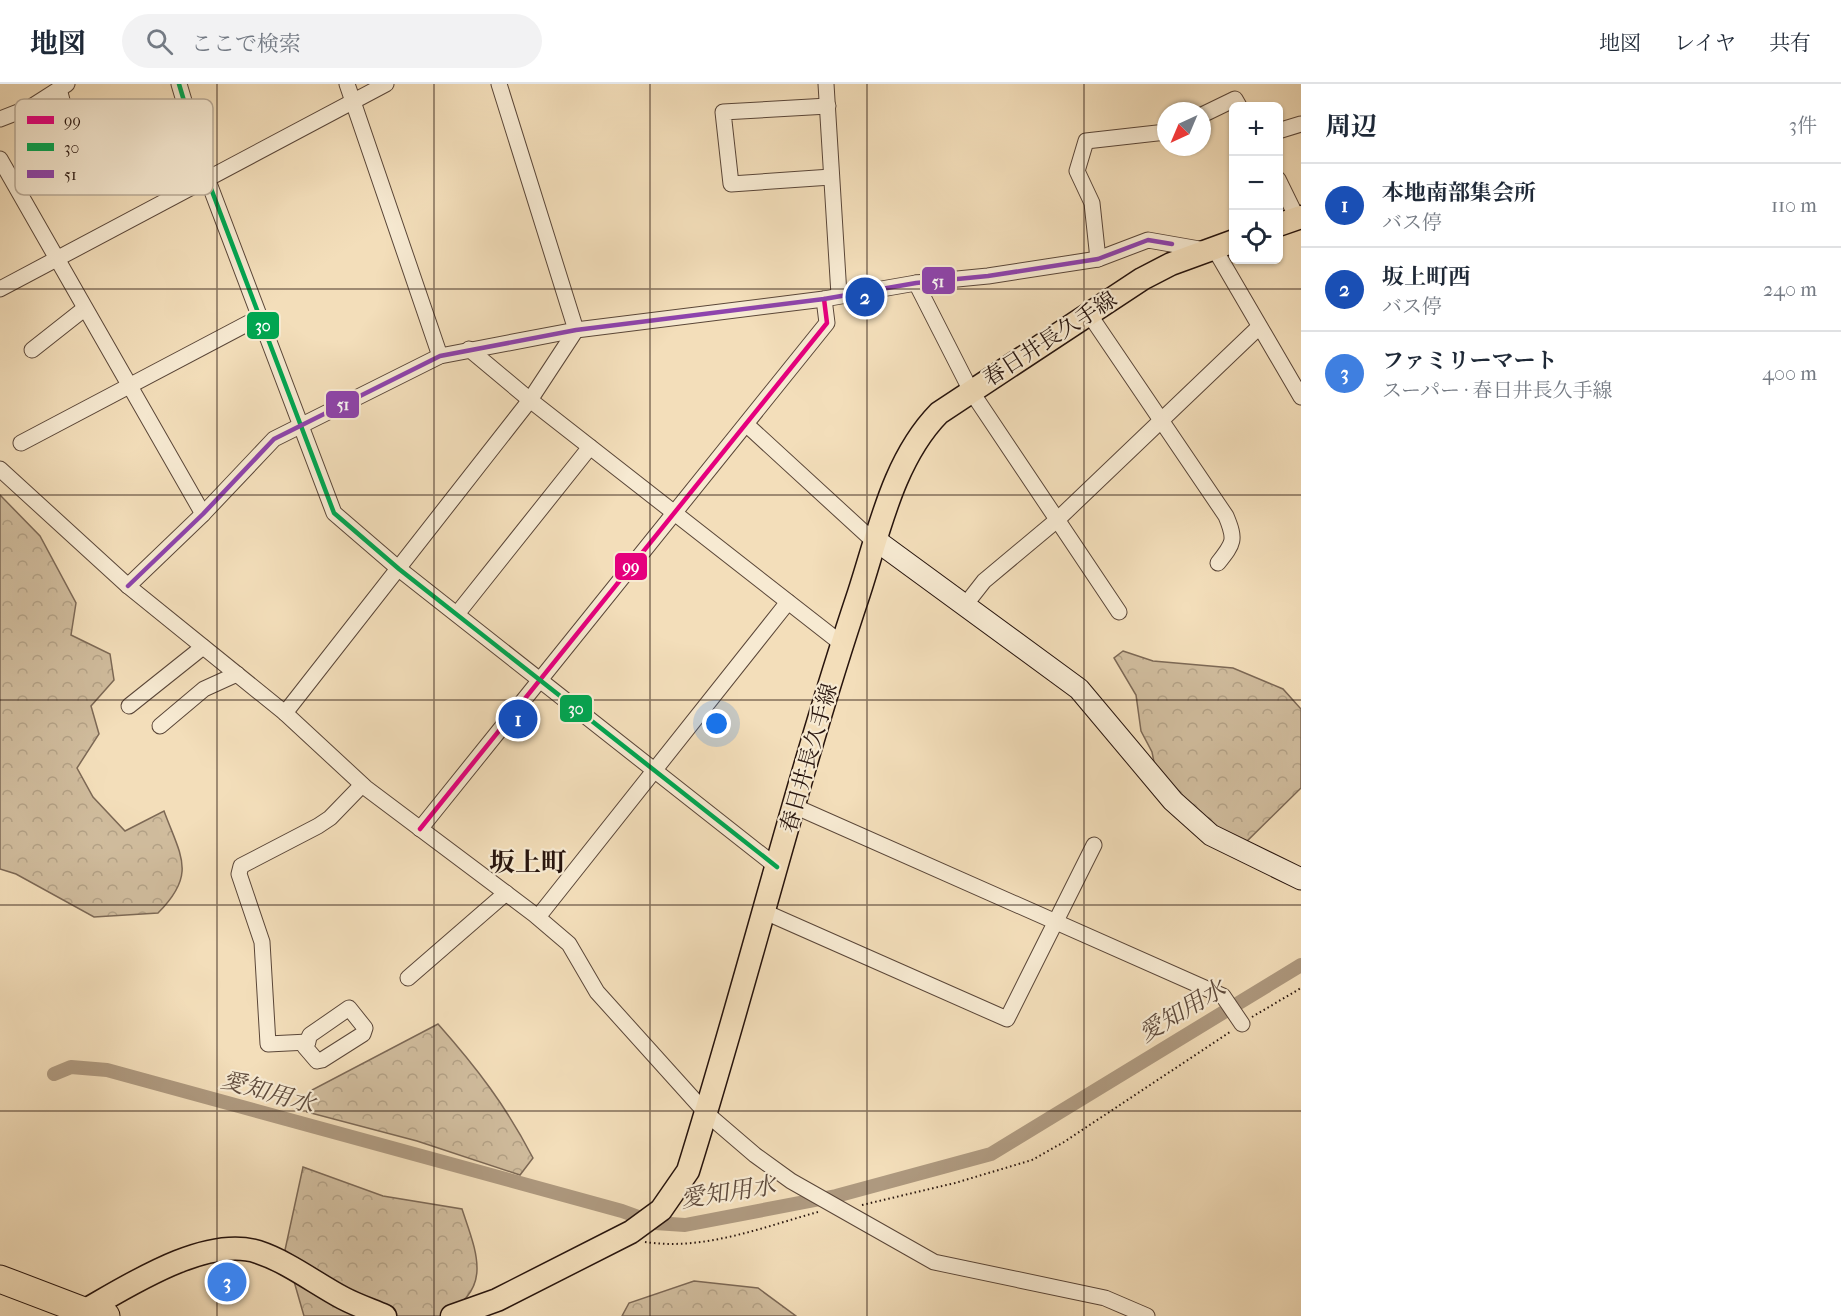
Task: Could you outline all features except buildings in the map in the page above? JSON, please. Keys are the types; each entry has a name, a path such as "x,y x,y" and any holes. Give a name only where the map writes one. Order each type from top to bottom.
{"highway":[{"path":"0,1279 88,1314"}],"main road":[{"name":"春日井長久手線","path":"452,1316 497,1300 625,1235 661,1210 688,1171 842,644 896,482 919,436 939,413 1142,279 1171,264 1218,247"},
{"path":"88,1314 153,1271 174,1263 237,1249 257,1252 345,1299 385,1316"}],"street":[{"path":"179,84 183,99"},
{"path":"347,84 440,356"},
{"path":"213,175 386,84"},
{"path":"499,84 576,330"},
{"path":"420,829 827,323 831,297 831,177 826,84"},
{"path":"44,99 63,87"},
{"path":"1211,111 1235,99 1237,102"},
{"path":"828,106 723,112 731,184 831,177"},
{"path":"0,119 15,113"},
{"path":"1283,129 1301,124"},
{"path":"1098,259 1092,203 1077,171 1086,141 1157,133"},
{"path":"0,159 15,186"},
{"path":"213,194 334,513 399,568 777,867"},
{"path":"1283,194 1292,220"},
{"path":"20,195 203,514"},
{"path":"0,289 175,195"},
{"path":"128,586 203,514 274,439 440,356 576,330 831,297 916,283 988,276 1098,259 1148,240 1218,247 1258,327 1301,397"},
{"path":"916,283 971,391 1119,612"},
{"path":"32,350 84,309"},
{"path":"1089,314 1226,516 1233,532 1233,541 1218,563"},
{"path":"21,442 258,318"},
{"path":"966,604 984,581 1057,520 1258,327"},
{"path":"285,713 530,400 576,330"},
{"path":"469,349 530,400 842,644"},
{"path":"747,425 868,536 966,604 1079,689 1173,801 1211,835 1301,879"},
{"path":"457,614 590,447"},
{"path":"0,469 128,586 285,713 362,785 506,892 568,944 597,992 706,1113 755,1155 791,1181 934,1262 1105,1298 1147,1316"},
{"path":"538,917 788,602"},
{"path":"129,706 203,647"},
{"path":"160,726 204,689 237,674"},
{"path":"308,1041 268,1044 262,942 239,874 241,866 330,818 362,785"},
{"path":"795,806 1223,996 1242,1024"},
{"path":"765,912 1007,1019 1094,845"},
{"path":"408,978 506,892"}],"path":[{"path":"625,1235 675,1245 720,1239 835,1205 867,1205 1032,1160 1301,988"}],"green space":[{"path":"0,495 40,536 76,603 71,635 110,654 114,680 91,706 99,734 77,768 93,797 125,831 164,811 180,853 182,876 178,887 158,913 94,917 16,874 0,869"},
{"path":"1123,651 1153,661 1233,668 1283,689 1301,709 1301,788 1246,842 1217,830 1156,772 1152,752 1141,731 1136,695 1114,658"},
{"path":"438,1024 490,1088 523,1139 533,1158 520,1175 417,1141 307,1112 312,1090"},
{"path":"303,1167 383,1196 462,1209 476,1256 475,1283 469,1295 458,1306 441,1316 304,1316 285,1250"},
{"path":"694,1281 758,1288 796,1316 622,1316 629,1303"}],"waterway":[{"name":"愛知用水","path":"54,1074 71,1067 107,1070 622,1211 655,1223 685,1225 836,1196 991,1154 1301,965"}],"transit line":[{"name":"30","path":"179,84 183,99"},
{"name":"30","path":"213,194 334,513 399,569 777,867"},
{"name":"51","path":"128,586 203,514 274,439 440,356 576,330 824,299 916,283 988,276 1098,259 1148,240 1172,244"},
{"name":"99","path":"420,829 827,323 824,299"}],"place":[{"name":"坂上町西","path":"865,297"},
{"name":"本地南部集会所","path":"518,719"},
{"name":"ファミリーマート","path":"227,1282"}],"district":[{"name":"坂上町","path":"528,862"}]}
